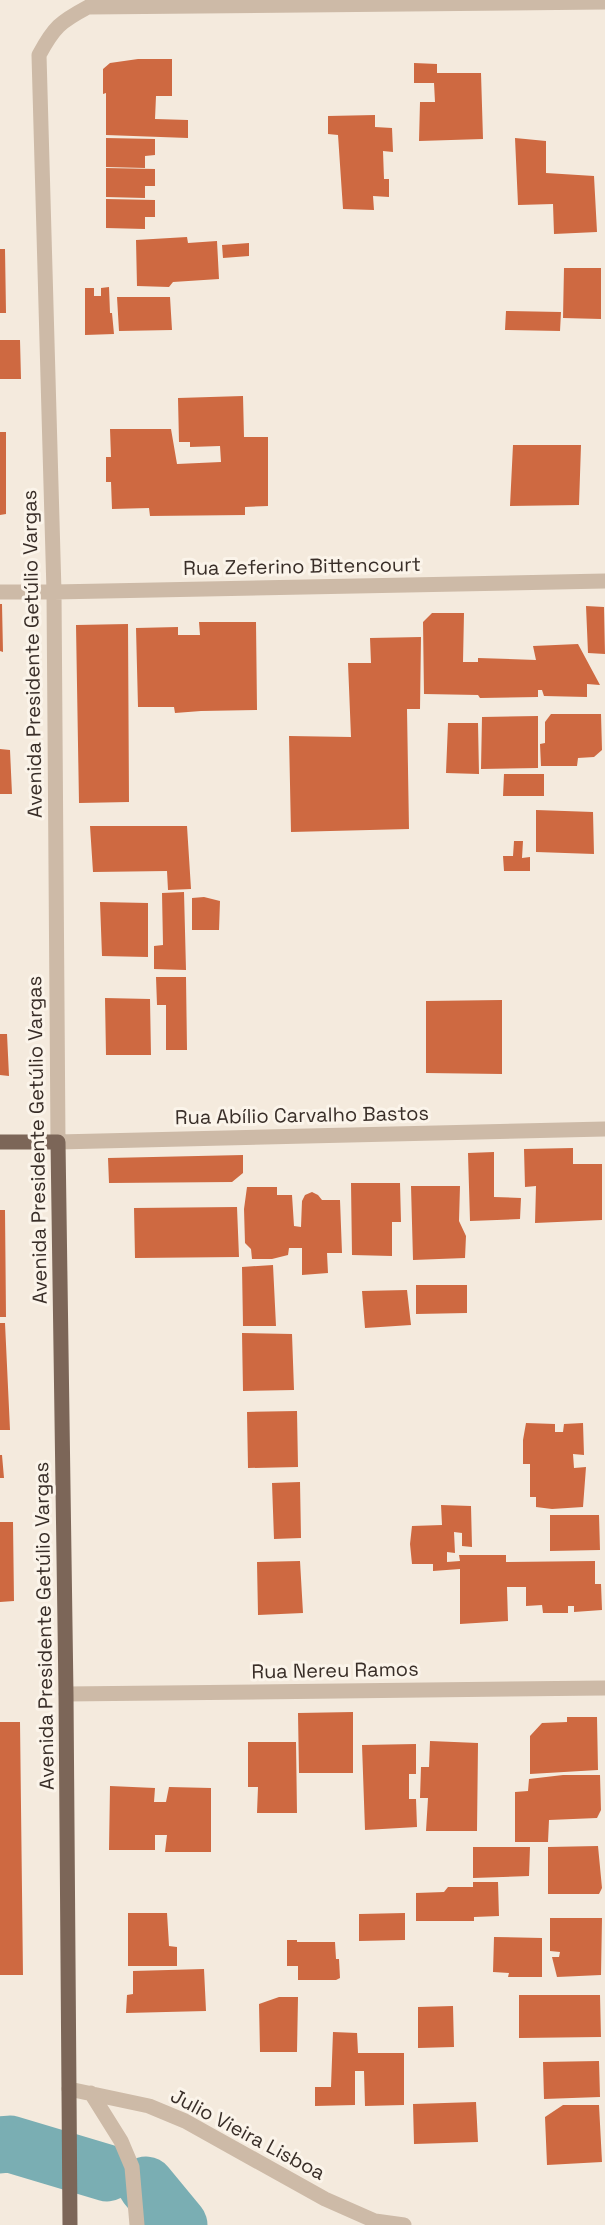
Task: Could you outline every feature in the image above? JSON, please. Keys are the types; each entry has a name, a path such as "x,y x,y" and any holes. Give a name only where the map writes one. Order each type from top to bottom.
{"main road":[{"name":"Rua Abílio Carvalho Bastos","path":"0,1142 58,1142"},
{"name":"Avenida Presidente Getúlio Vargas","path":"58,1142 66,1694 70,2225"}],"street":[{"name":"Avenida Presidente Getúlio Vargas","path":"58,1142 54,592 39,55 51,33 64,20 88,7 605,2"},
{"name":"Rua Zeferino Bittencourt","path":"0,592 605,581"},
{"name":"Rua Abílio Carvalho Bastos","path":"58,1142 605,1129"},
{"name":"Rua Nereu Ramos","path":"66,1694 605,1688"},
{"name":"Julio Vieira Lisboa","path":"69,2089 149,2106 184,2121 325,2199 375,2221 404,2225"},
{"path":"91,2093 121,2141 132,2167 137,2225"}],"building":[{"path":"138,59 172,59 172,96 156,96 155,119 188,120 188,138 106,135 106,93 103,94 103,69 110,63"},
{"path":"414,63 437,64 437,73 481,73 483,139 419,141 420,102 435,102 434,83 414,83"},
{"path":"375,115 375,127 392,128 393,152 383,151 384,179 389,179 389,197 373,196 374,210 343,209 338,135 328,134 328,116"},
{"path":"106,138 155,139 155,155 145,156 145,168 106,167"},
{"path":"515,138 546,141 546,173 594,176 597,232 554,234 553,204 518,205"},
{"path":"106,168 155,169 155,186 145,186 145,198 106,197"},
{"path":"106,199 155,200 155,217 145,217 145,229 106,228"},
{"path":"187,237 188,243 217,241 219,279 173,282 169,287 137,286 136,240"},
{"path":"249,243 249,256 223,258 222,245"},
{"path":"0,249 5,249 6,313 0,313"},
{"path":"564,268 601,268 601,319 563,318"},
{"path":"109,287 114,334 85,335 85,288 94,288 94,296 101,296 101,288"},
{"path":"117,297 170,297 172,330 119,331"},
{"path":"506,311 561,312 560,331 505,330"},
{"path":"0,340 20,340 21,379 0,379"},
{"path":"243,396 244,437 268,437 268,506 245,507 245,515 150,516 149,508 112,509 111,482 106,482 106,457 111,457 110,429 171,429 177,464 221,462 220,446 190,447 190,442 179,442 178,398"},
{"path":"0,432 6,432 6,514 0,515"},
{"path":"513,445 581,445 579,505 510,506"},
{"path":"0,604 2,604 3,652 0,651"},
{"path":"586,606 604,607 605,654 588,653"},
{"path":"432,613 464,613 463,662 478,662 478,658 536,660 533,646 578,644 600,685 587,684 587,697 544,696 542,690 538,690 538,697 480,698 478,695 424,694 423,622"},
{"path":"199,622 256,622 257,710 175,713 174,707 138,707 136,628 178,627 178,635 200,635"},
{"path":"128,624 129,802 79,803 76,625"},
{"path":"421,637 420,709 407,709 409,829 291,832 289,736 351,737 348,663 371,663 370,638"},
{"path":"551,714 601,714 602,750 594,757 578,758 577,766 541,766 540,744 545,743 545,722"},
{"path":"538,716 538,768 481,769 482,717"},
{"path":"448,723 478,723 479,774 446,773"},
{"path":"0,749 10,750 12,794 0,794"},
{"path":"504,774 544,774 544,796 503,796"},
{"path":"536,810 593,812 594,854 536,852"},
{"path":"90,826 187,826 191,889 168,890 167,871 93,872"},
{"path":"514,841 523,841 522,858 530,857 530,871 504,871 503,856 513,856"},
{"path":"184,892 186,970 154,969 154,946 163,945 162,893"},
{"path":"204,897 220,901 219,930 192,930 192,898"},
{"path":"100,902 148,903 148,957 102,956"},
{"path":"156,977 186,977 187,1050 166,1050 166,1005 157,1005"},
{"path":"105,998 150,999 151,1055 106,1055"},
{"path":"502,1000 502,1074 426,1073 426,1001"},
{"path":"0,1034 7,1034 9,1076 0,1075"},
{"path":"573,1148 573,1164 602,1164 602,1220 535,1223 536,1186 525,1187 524,1149"},
{"path":"494,1152 494,1197 521,1198 520,1219 470,1221 468,1153"},
{"path":"243,1155 243,1173 232,1182 109,1183 108,1158"},
{"path":"351,1183 400,1183 401,1222 392,1222 392,1256 352,1255"},
{"path":"411,1186 460,1186 459,1221 466,1236 465,1258 413,1260"},
{"path":"247,1187 277,1187 277,1195 292,1195 294,1226 301,1227 302,1201 305,1195 312,1192 322,1200 340,1200 342,1253 327,1253 328,1273 302,1275 302,1248 289,1248 288,1255 272,1259 252,1259 251,1249 245,1243 244,1209"},
{"path":"237,1207 239,1257 135,1258 134,1208"},
{"path":"0,1210 5,1210 6,1317 0,1317"},
{"path":"273,1265 276,1326 243,1326 242,1267"},
{"path":"416,1285 467,1285 467,1313 416,1314"},
{"path":"407,1290 411,1325 365,1328 362,1291"},
{"path":"0,1323 5,1323 10,1430 0,1430"},
{"path":"242,1333 292,1334 294,1390 243,1391"},
{"path":"297,1411 298,1467 248,1468 247,1412"},
{"path":"526,1423 555,1424 555,1432 563,1432 564,1424 583,1423 584,1455 573,1454 574,1468 586,1467 583,1507 552,1509 536,1507 536,1497 530,1497 530,1464 523,1464"},
{"path":"0,1455 2,1455 4,1478 0,1478"},
{"path":"300,1482 301,1538 274,1539 272,1483"},
{"path":"441,1505 471,1506 472,1547 462,1546 462,1533 454,1532 455,1553 447,1552 447,1562 460,1561 459,1555 506,1555 506,1562 595,1561 595,1584 601,1584 602,1610 574,1612 574,1606 568,1606 568,1613 543,1613 542,1605 526,1606 526,1587 507,1587 508,1621 460,1624 460,1569 433,1571 433,1564 412,1564 410,1544 412,1526 442,1525"},
{"path":"550,1515 599,1515 600,1550 550,1551"},
{"path":"0,1522 13,1522 14,1601 0,1602"},
{"path":"300,1561 303,1613 258,1615 257,1562"},
{"path":"353,1712 353,1773 299,1773 298,1713"},
{"path":"567,1717 597,1717 598,1770 530,1774 530,1736 542,1723 567,1722"},
{"path":"0,1722 20,1722 23,1975 0,1975"},
{"path":"430,1741 478,1743 477,1831 426,1831 428,1798 420,1798 421,1767 429,1767"},
{"path":"248,1742 296,1742 297,1813 257,1813 258,1787 248,1787"},
{"path":"416,1744 416,1774 409,1774 409,1799 416,1799 417,1827 365,1830 362,1745"},
{"path":"563,1775 600,1775 601,1810 597,1818 549,1820 548,1842 515,1842 515,1792 528,1791 529,1779"},
{"path":"110,1786 155,1788 154,1802 166,1802 169,1787 211,1788 211,1852 165,1852 167,1835 155,1835 155,1850 109,1850"},
{"path":"598,1846 602,1888 599,1894 548,1894 548,1847"},
{"path":"473,1847 530,1847 529,1876 473,1878"},
{"path":"473,1882 498,1882 499,1916 474,1917 474,1921 416,1921 416,1893 444,1892 448,1887 473,1887"},
{"path":"128,1913 167,1913 169,1946 177,1947 177,1966 128,1966"},
{"path":"405,1913 405,1940 359,1941 359,1914"},
{"path":"550,1918 602,1918 601,1975 557,1977 552,1957 559,1957 560,1952 550,1951"},
{"path":"494,1937 542,1938 542,1977 508,1977 509,1973 493,1972"},
{"path":"287,1940 335,1942 340,1978 336,1980 298,1980 298,1966 287,1966"},
{"path":"204,1969 206,2011 126,2013 127,1995 133,1994 133,1971"},
{"path":"519,1995 600,1995 601,2037 519,2038"},
{"path":"279,1997 298,1997 297,2052 260,2052 259,2004"},
{"path":"453,2006 454,2047 418,2048 418,2007"},
{"path":"333,2032 357,2033 358,2053 404,2053 404,2105 365,2106 364,2071 355,2071 355,2105 315,2106 315,2087 331,2087"},
{"path":"599,2061 600,2097 544,2099 543,2062"},
{"path":"476,2102 478,2142 414,2144 413,2104"},
{"path":"563,2105 599,2105 602,2162 547,2165 545,2117"}],"waterway":[{"path":"0,2145 10,2144 107,2173"},
{"path":"146,2185 179,2225"}]}
